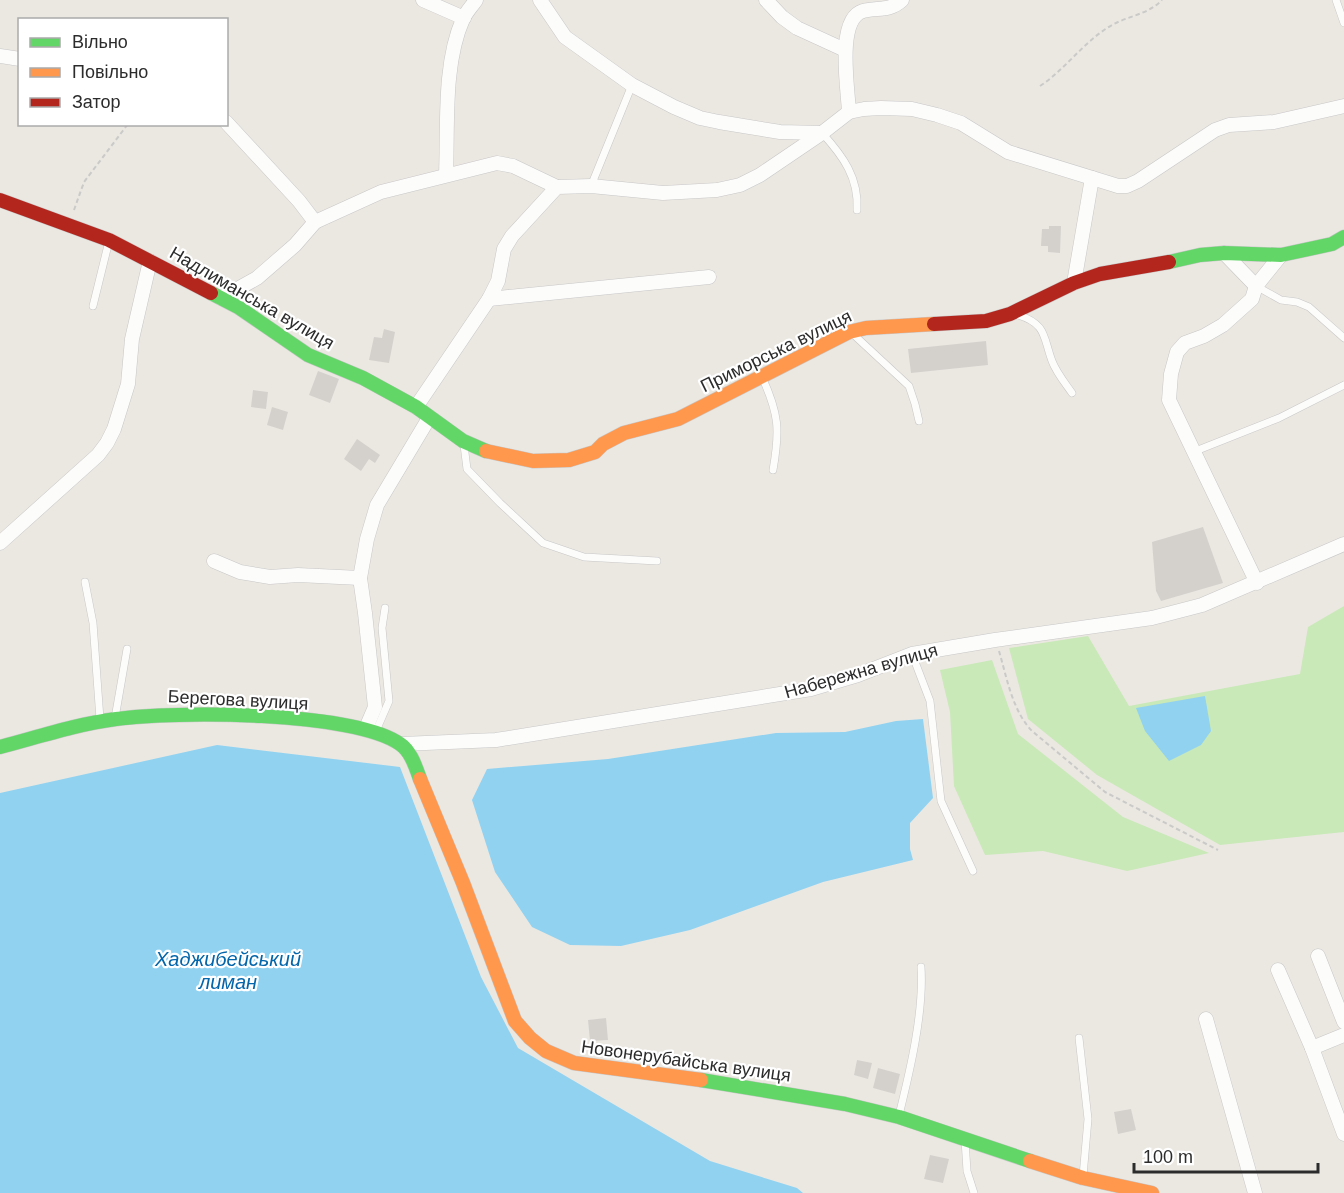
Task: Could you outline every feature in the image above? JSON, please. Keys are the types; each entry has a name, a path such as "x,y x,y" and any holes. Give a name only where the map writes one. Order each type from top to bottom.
{"street":[{"path":"423,0 464,18"},
{"path":"446,175 453,48 464,18 476,0"},
{"path":"540,0 565,37 632,85 674,107 700,118 780,132 822,133"},
{"path":"766,0 782,17 797,28 845,50"},
{"path":"849,112 845,50 852,18 862,11 888,9 896,6 902,0"},
{"path":"0,56 18,58"},
{"path":"221,298 257,278 295,245 315,222 381,192 497,163 505,163 557,187 591,186 663,193 717,190 740,185 760,174 849,112 864,109 912,109 961,123 1008,152 1118,186 1127,186 1215,130 1228,125 1274,122 1344,105"},
{"path":"228,124 299,201 315,222"},
{"path":"1074,283 1092,178"},
{"path":"416,407 489,299 498,281 504,249 512,236 557,187"},
{"name":"Надлиманська вулиця","path":"0,200 109,240 238,307 308,355 363,378 416,407"},
{"name":"Приморська вулиця","path":"416,407 463,441 489,452 533,461 569,460 595,452 603,444 624,433 678,419 849,332 866,328 986,321 1010,314 1074,283 1100,274 1200,255 1281,255 1332,244 1344,237"},
{"path":"1224,254 1256,286"},
{"path":"1257,583 1168,400 1171,374 1177,352 1185,343 1204,336 1223,325 1252,299 1256,286 1281,255"},
{"path":"0,543 98,455 107,443 114,429 128,384 132,339 150,261"},
{"path":"489,299 709,277"},
{"path":"371,729 375,707 360,578 367,539 377,505 429,418"},
{"name":"Набережна вулиця","path":"402,744 496,740 811,689 858,675 912,654 1152,618 1202,605 1344,544"},
{"path":"214,561 240,572 270,577 298,575 360,578"},
{"name":"Берегова вулиця","path":"0,747 115,719 165,714 204,714 327,723 371,729 402,744"},
{"name":"Новонерубайська вулиця","path":"402,744 414,765 456,862 515,1021 530,1039 550,1053 566,1061 586,1066 716,1082 845,1104 899,1117 1083,1178 1152,1193"},
{"path":"1318,956 1344,1022"},
{"path":"1278,970 1312,1048 1344,1134"},
{"path":"1206,1020 1255,1193"},
{"path":"1312,1048 1344,1035"}],"lane":[{"path":"1336,0 1344,23"},
{"path":"591,186 632,85"},
{"path":"822,133 847,164 858,197 857,210"},
{"path":"93,306 109,240"},
{"path":"1256,286 1281,300 1309,307 1344,338"},
{"path":"1010,314 1030,320 1043,330 1052,364 1072,393"},
{"path":"849,332 909,387 919,421"},
{"path":"761,375 773,401 777,419 778,438 773,470"},
{"path":"1192,452 1279,418 1344,385"},
{"path":"463,441 467,470 543,543 584,557 657,561"},
{"path":"85,582 93,622 101,722"},
{"path":"371,729 388,701 382,628 385,608"},
{"path":"115,719 127,649"},
{"path":"912,654 930,701 941,801 973,871"},
{"path":"899,1117 921,1009 923,984 921,967"},
{"path":"1079,1038 1088,1119 1083,1178"},
{"path":"965,1139 967,1171 974,1193"}],"path":[{"path":"1040,86 1057,75 1094,38 1112,25 1155,8 1162,0"},
{"path":"69,226 84,182 126,126"},
{"path":"995,640 1013,699 1019,713 1032,731 1105,792 1218,850"}],"green space":[{"path":"1344,606 1344,832 1220,845 1097,775 1028,719 1009,648 1088,636 1129,706 1300,674 1308,627"},
{"path":"992,660 1018,734 1123,817 1209,853 1127,871 1043,851 985,855 954,786 950,712 940,670"}],"water":[{"path":"1205,696 1211,731 1201,745 1169,761 1145,731 1136,708"},
{"path":"923,719 933,798 910,823 910,849 913,860 823,882 690,930 621,946 570,945 532,927 495,872 472,800 487,769 608,759 776,733 845,732 896,721"},
{"name":"Хаджибейський лиман","path":"217,745 400,767 481,977 518,1048 710,1161 797,1188 803,1193 0,1193 0,793"}],"building":[{"path":"1049,226 1061,226 1060,253 1048,252 1048,246 1041,246 1042,229 1049,229"},
{"path":"384,329 395,332 389,363 369,360 374,337 382,338"},
{"path":"986,341 988,365 911,373 908,349"},
{"path":"318,371 339,379 330,403 309,395"},
{"path":"253,390 268,392 266,409 251,407"},
{"path":"272,407 288,412 283,430 267,425"},
{"path":"357,439 380,455 375,463 369,459 361,471 344,459"},
{"path":"1203,527 1223,583 1161,601 1156,591 1152,542"},
{"path":"606,1018 608,1040 590,1041 588,1020"},
{"path":"857,1060 872,1063 868,1079 854,1075"},
{"path":"878,1068 900,1074 895,1094 873,1088"},
{"path":"1131,1109 1136,1130 1118,1134 1114,1112"},
{"path":"930,1155 949,1159 943,1183 924,1179"}],"traffic: fast":[{"path":"1169,262 1200,255 1224,253 1281,255 1332,244 1344,237"},
{"path":"211,293 238,307 308,355 363,378 416,407 463,441 486,451"},
{"path":"0,747 72,727 143,716 219,715 305,719 377,733 400,744 413,760 420,779"},
{"path":"701,1080 845,1104 899,1117 1030,1161"}],"traffic: slow":[{"path":"486,451 533,461 569,460 595,452 603,444 624,433 678,419 849,332 866,328 934,324"},
{"path":"420,779 463,883 515,1021 530,1038 546,1051 574,1063 701,1080"},
{"path":"1030,1161 1083,1178 1152,1193"}],"traffic: jam":[{"path":"0,200 109,240 211,293"},
{"path":"934,324 986,321 1010,314 1074,283 1100,274 1169,262"}]}
